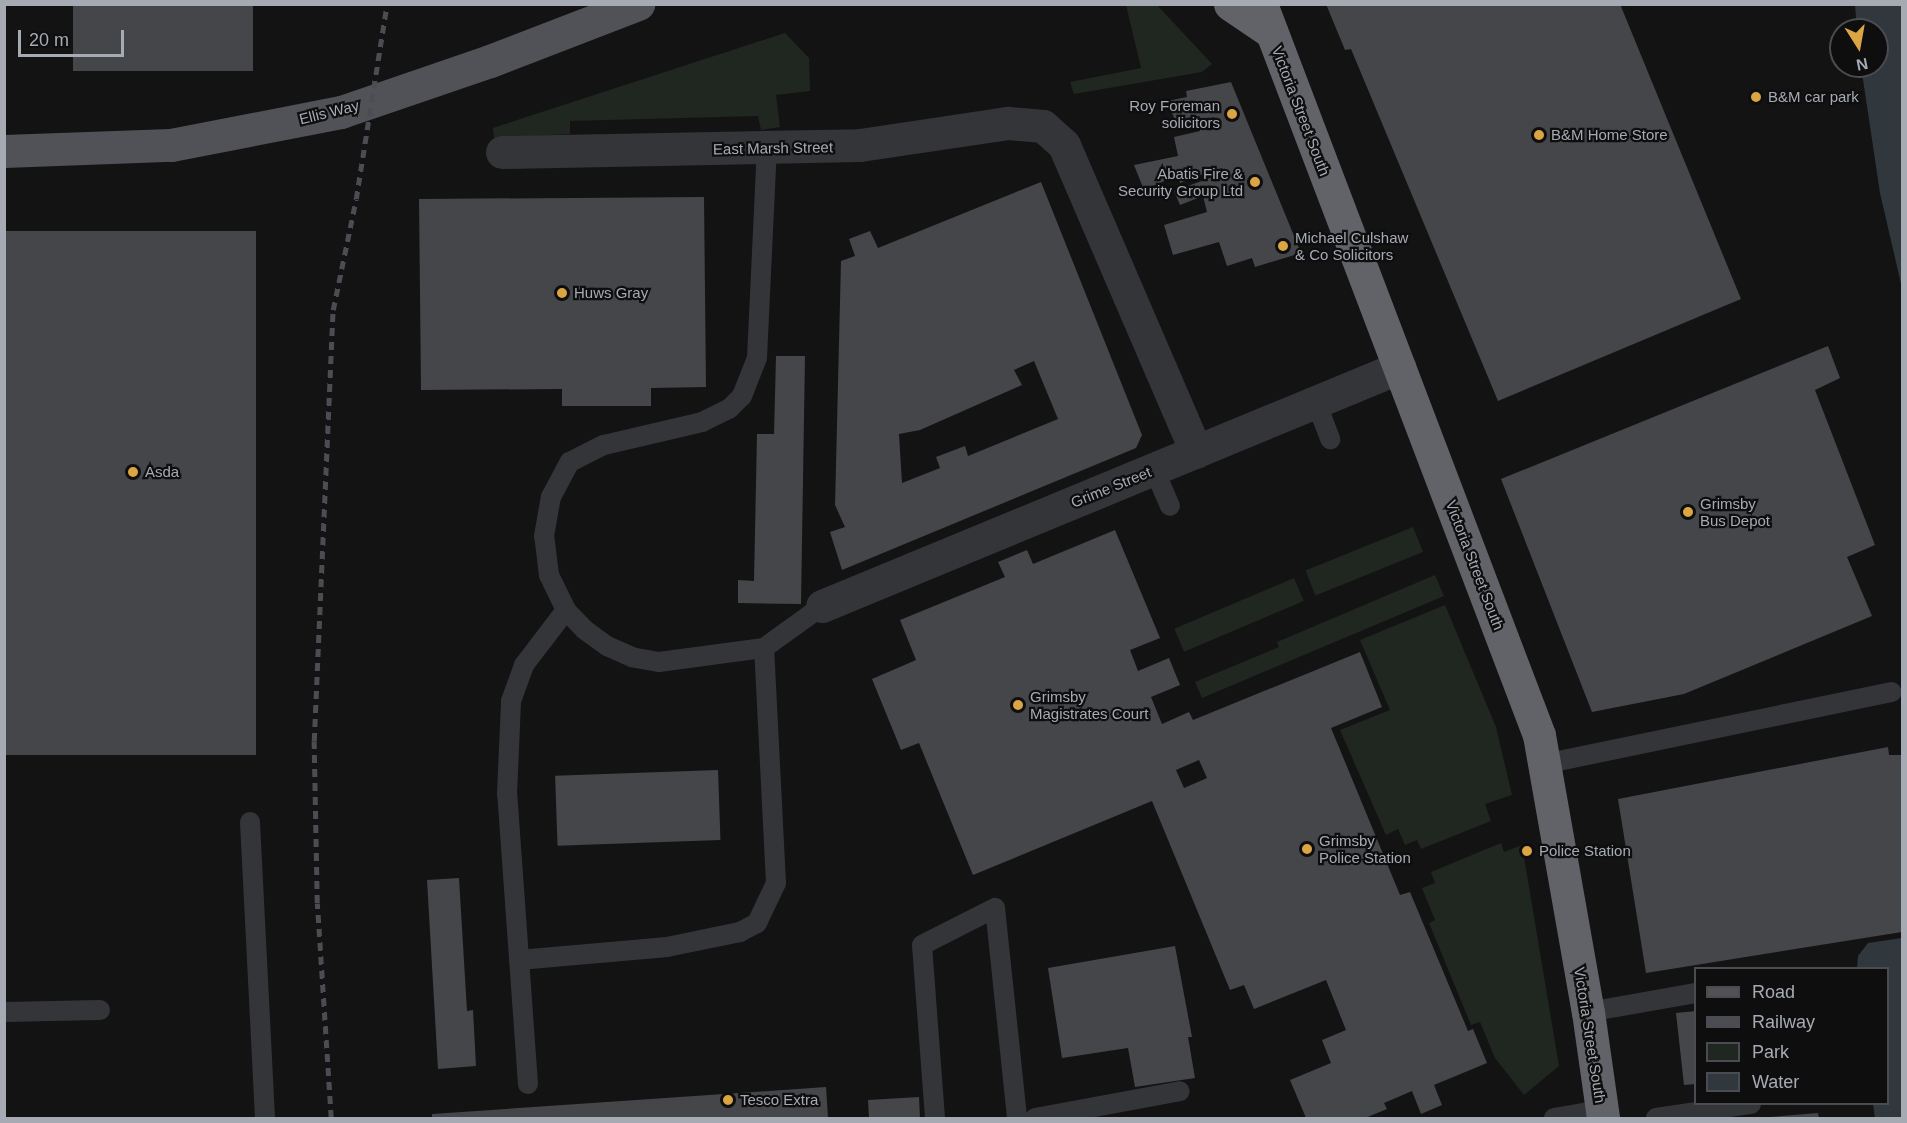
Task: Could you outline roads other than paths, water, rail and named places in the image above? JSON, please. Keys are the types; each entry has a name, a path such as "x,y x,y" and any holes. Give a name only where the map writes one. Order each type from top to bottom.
{"highway":[{"name":"Victoria Street South","path":"1230,4 1266,18 1539,735 1588,1012 1602,1114"}],"main road":[{"name":"Ellis Way","path":"4,151 171,145 342,112 490,61 638,4"}],"street":[{"name":"East Marsh Street","path":"502,152 860,146 1008,123 1043,126 1064,146 1196,452"},
{"name":"Grime Street","path":"822,606 1400,367"}],"lane":[{"path":"767,148 757,358 751,381 729,409 702,422 604,446 570,462 551,497 544,536 549,575 566,610 607,646 632,657 659,662 764,648 822,606"},
{"path":"1316,402 1330,440"},
{"path":"1154,469 1170,506"},
{"path":"528,1084 507,794 511,701 524,665 566,610"},
{"path":"519,960 667,947 740,932 757,922 776,884 764,648"},
{"path":"1544,764 1892,692"},
{"path":"250,822 265,1119"},
{"path":"935,1119 922,945 995,908 1017,1119"},
{"path":"1588,1012 1694,993"},
{"path":"4,1012 100,1010"},
{"path":"1035,1119 1180,1091"},
{"path":"1656,1119 1745,1105"},
{"path":"1554,1119 1602,1114"}],"water":[{"path":"1855,5 1902,5 1902,288 1880,193 1863,78 1889,78 1889,18 1856,18"},
{"path":"1902,938 1902,1118 1875,1118 1873,1105 1889,1105 1889,967 1857,967 1858,956 1868,943"}],"railway":[{"path":"331,1118 317,903 314,741 333,310 356,199 387,4"}],"place":[{"name":"B&M car park","path":"1756,97"},
{"name":"Roy Foreman solicitors","path":"1232,114"},
{"name":"B&M Home Store","path":"1539,135"},
{"name":"Abatis Fire & Security Group Ltd","path":"1255,182"},
{"name":"Michael Culshaw & Co Solicitors","path":"1283,246"},
{"name":"Huws Gray","path":"562,293"},
{"name":"Asda","path":"133,472"},
{"name":"Grimsby Bus Depot","path":"1688,512"},
{"name":"Grimsby Magistrates Court","path":"1018,705"},
{"name":"Grimsby Police Station","path":"1307,849"},
{"name":"Police Station","path":"1527,851"},
{"name":"Tesco Extra","path":"728,1100"}]}
